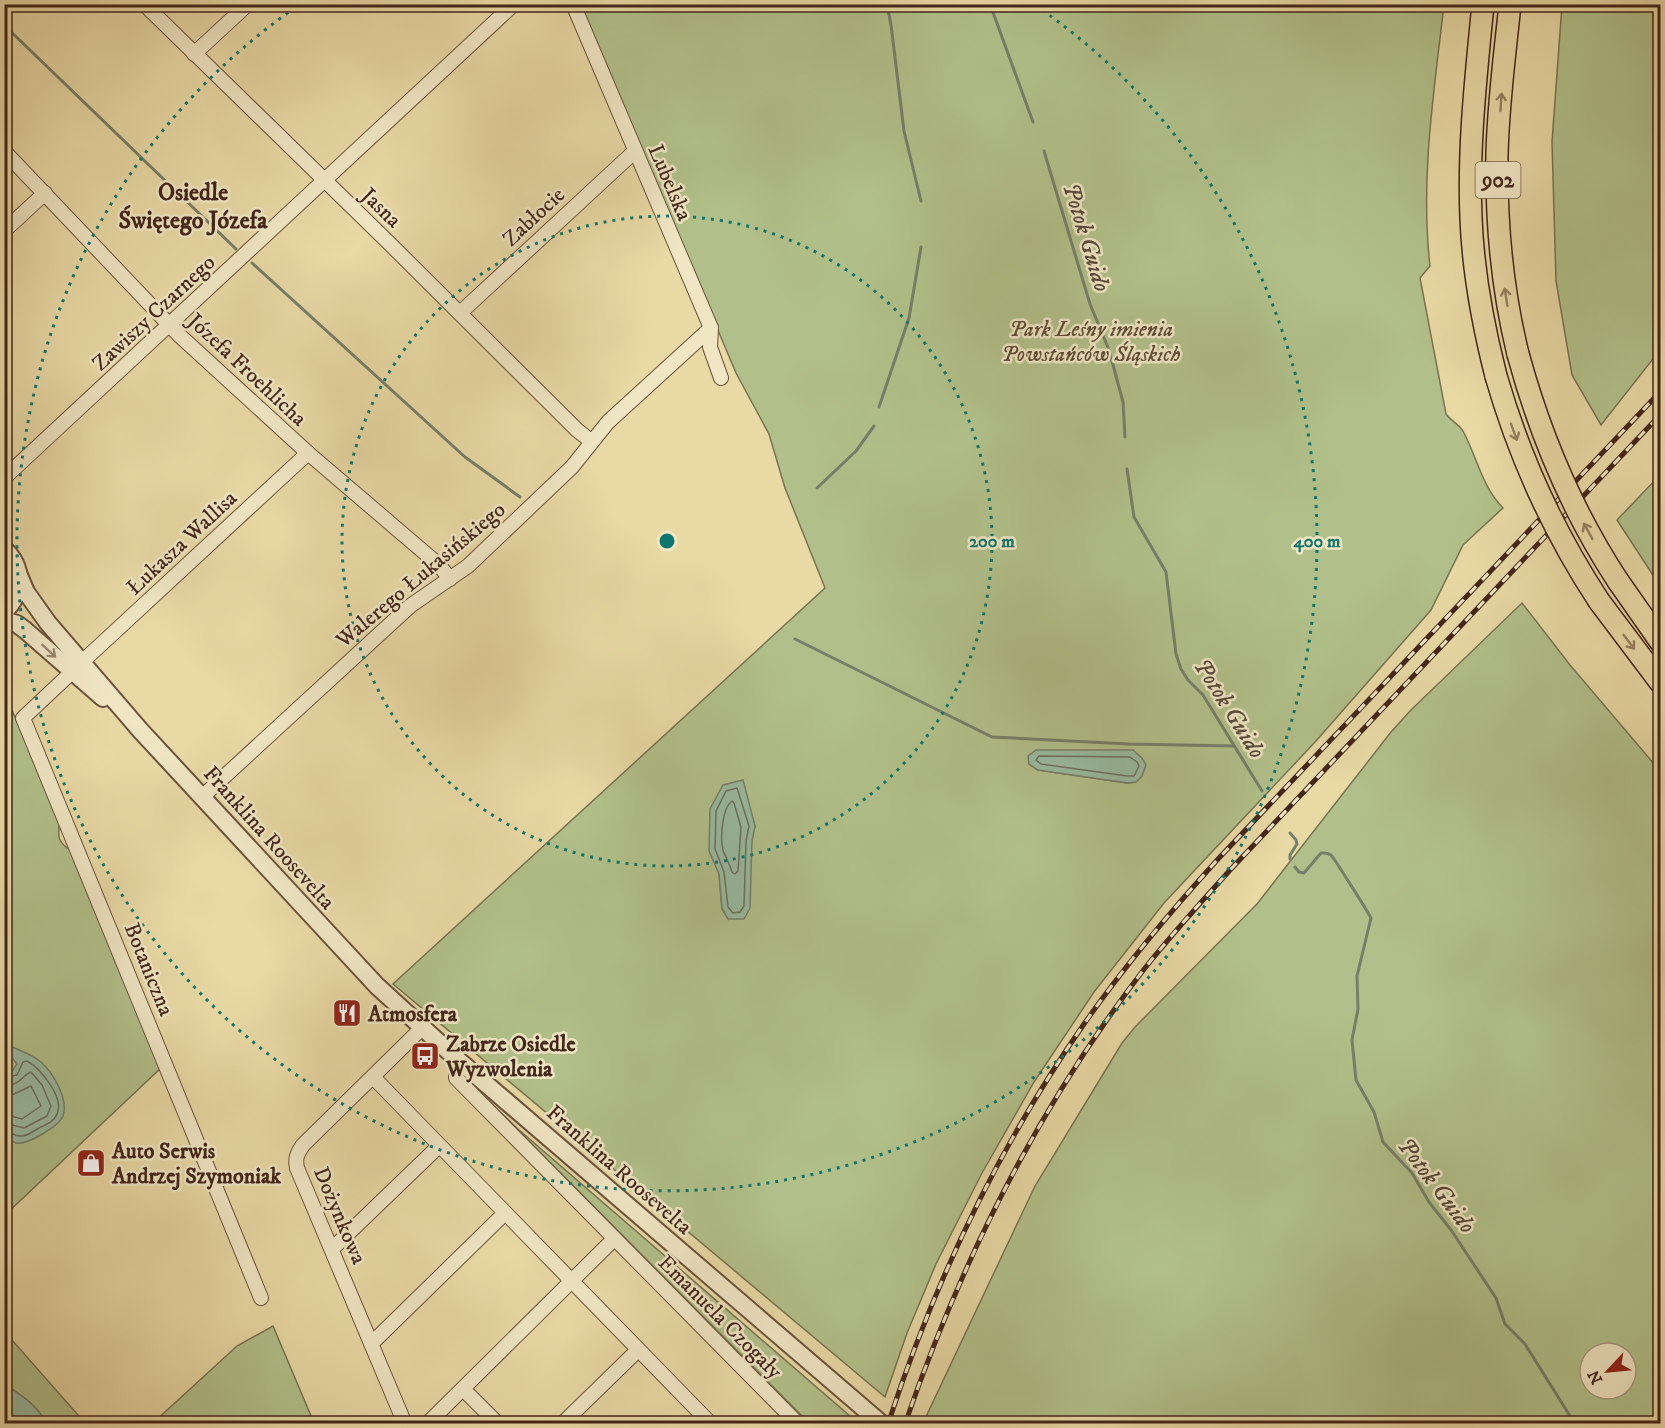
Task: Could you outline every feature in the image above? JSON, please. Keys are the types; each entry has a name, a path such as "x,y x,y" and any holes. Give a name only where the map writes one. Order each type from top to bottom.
{"main road":[{"name":"902","path":"1483,4 1470,153 1471,218 1480,298 1496,376 1516,439 1539,494 1570,554 1599,601 1660,682"},
{"name":"902","path":"1510,4 1498,143 1498,216 1506,294 1518,354 1534,409 1558,473 1589,534 1618,581 1660,641"}],"street":[{"name":"Jasna","path":"144,4 577,430 591,441"},
{"path":"194,54 248,4"},
{"name":"Zawiszy Czarnego","path":"4,478 514,4"},
{"name":"Lubelska","path":"573,4 711,327 710,347 721,378"},
{"name":"Józefa Froehlicha","path":"4,151 169,325 308,453 439,565 450,579"},
{"name":"Zabłocie","path":"460,313 635,151"},
{"path":"4,231 45,193"},
{"name":"Walerego Łukasińskiego","path":"202,797 384,629 418,600 468,566 572,467 608,422 711,327"},
{"name":"Łukasza Wallisa","path":"77,667 308,453"},
{"name":"Franklina Roosevelta","path":"4,549 15,561 18,573 32,600 77,667"},
{"path":"4,612 13,603 19,590 18,573"},
{"name":"Franklina Roosevelta","path":"4,620 21,626 77,667 140,730 377,986 458,1059 882,1424"},
{"name":"Botaniczna","path":"77,667 23,718 261,1298"},
{"name":"Dożynkowa","path":"405,1424 297,1168 297,1154 423,1028"},
{"name":"Emanuela Czogały","path":"458,1059 456,1078 798,1424"},
{"path":"373,1077 704,1421"},
{"path":"332,1249 439,1146"},
{"path":"372,1343 505,1213"},
{"path":"427,1424 614,1239"},
{"path":"562,1424 638,1350"},
{"path":"463,1389 498,1424"}],"green space":[{"name":"Park Leśny imienia Powstańców Śląskich","path":"581,5 1444,5 1427,167 1427,233 1430,266 1420,278 1446,414 1463,431 1490,491 1503,508 1463,545 1431,610 1316,741 1164,903 1094,992 1034,1082 982,1173 936,1264 907,1333 885,1397 393,984 825,588 785,488 769,434 736,373","holes":["1029,756 1136,782 1127,783 1038,770 1029,764","749,808 755,826 728,919 722,909 719,874"]},
{"path":"1562,5 1660,5 1660,350 1601,425 1572,375 1556,281 1552,142"},
{"path":"1660,475 1660,586 1617,520"},
{"path":"1522,603 1570,665 1660,771 1660,1423 923,1423 1035,1186 1122,1043 1135,1027 1257,904 1391,732"},
{"path":"5,694 60,821 60,839 72,851 163,1066 5,1215"},
{"path":"485,1097 518,1129 858,1423 809,1423"},
{"path":"273,1326 314,1423 153,1423 237,1346"},
{"path":"4,1331 85,1423 45,1423 33,1406 5,1384"}],"water":[{"path":"1036,750 1133,750 1146,765 1142,776 1136,782 1128,783 1038,770 1029,764 1028,756"},
{"path":"743,780 755,826 752,841 750,908 744,919 728,919 722,908 719,874 709,851 710,809 723,785"},
{"path":"12,1047 34,1057 46,1067 55,1079 64,1102 63,1116 56,1125 35,1138 21,1143 5,1135 5,1073 13,1070 17,1064 10,1055 9,1048"},
{"path":"5,1384 33,1406 45,1423 5,1423"}],"waterway":[{"path":"887,4 904,131 921,201"},
{"name":"Potok Guido","path":"990,4 1033,122"},
{"path":"4,25 236,249"},
{"name":"Potok Guido","path":"1044,151 1090,304 1109,350 1123,402 1125,437"},
{"path":"879,407 909,318 921,247"},
{"path":"252,263 465,457 520,497"},
{"path":"817,488 856,451 874,426"},
{"name":"Potok Guido","path":"1127,469 1134,517 1166,572 1176,654 1181,669 1203,695 1262,791"},
{"path":"795,639 992,737 1129,744 1233,746"},
{"name":"Potok Guido","path":"1290,833 1297,844 1290,859"},
{"name":"Potok Guido","path":"1295,867 1299,872 1304,873 1321,853 1331,855 1371,918 1357,976 1358,1009 1352,1040 1356,1080 1374,1112 1383,1142 1412,1173 1429,1202 1451,1230 1496,1298 1505,1324 1525,1344 1575,1424"}],"railway":[{"path":"888,1424 926,1319 971,1217 1024,1118 1053,1070 1116,981 1166,918 1219,858 1660,392"},
{"path":"905,1424 951,1303 1007,1186 1071,1074 1145,968 1231,869 1660,415"}],"place":[{"name":"Atmosfera","path":"347,1013"},
{"name":"Zabrze Osiedle Wyzwolenia","path":"425,1056"},
{"name":"Auto Serwis Andrzej Szymoniak","path":"91,1163"}],"district":[{"name":"Osiedle Świętego Józefa","path":"193,206"}]}
